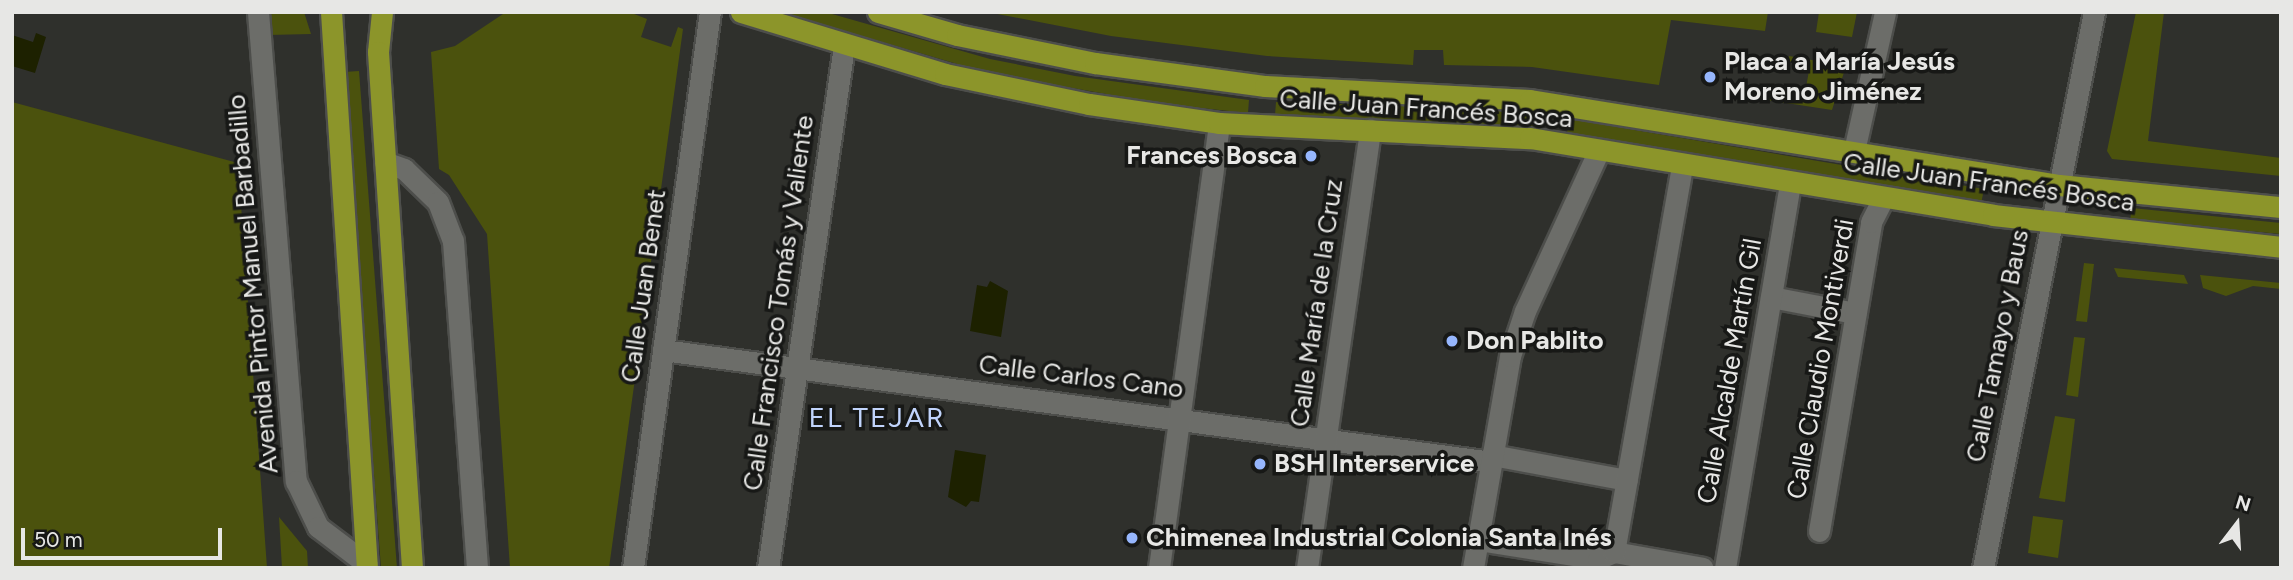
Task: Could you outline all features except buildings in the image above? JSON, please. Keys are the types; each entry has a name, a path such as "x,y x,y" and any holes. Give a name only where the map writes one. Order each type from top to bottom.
{"main road":[{"name":"Avenida Pintor Manuel Barbadillo","path":"331,12 367,566"},
{"path":"382,12 378,52 412,568"},
{"name":"Calle Juan Francés Bosca","path":"741,12 844,46 945,74 1090,104 1219,123 1530,138 2051,224 2281,247"},
{"name":"Calle Juan Francés Bosca","path":"878,12 957,34 1096,63 1265,86 1530,100 2059,185 2281,207"}],"street":[{"name":"Avenida Pintor Manuel Barbadillo","path":"258,12 296,481 318,527 339,547 367,566"},
{"name":"Calle Juan Benet","path":"634,568 710,12"},
{"path":"1854,151 1885,12"},
{"name":"Calle Tamayo y Baus","path":"1983,568 2094,12"},
{"name":"Calle Francisco Tomás y Valiente","path":"768,568 844,46"},
{"path":"1160,568 1219,123"},
{"name":"Calle María de la Cruz","path":"1307,568 1370,129"},
{"path":"1473,568 1510,356 1525,311 1599,150"},
{"path":"385,162 404,169 438,202 453,241 477,568"},
{"path":"1614,552 1682,164"},
{"name":"Calle Alcalde Martín Gil","path":"1725,568 1790,183"},
{"name":"Calle Claudio Montiverdi","path":"1819,531 1871,222 1883,198"},
{"path":"1771,297 1854,313"},
{"name":"Calle Carlos Cano","path":"663,350 1492,459 1627,480"},
{"path":"1478,540 1598,559 1614,552 1703,568"}],"green space":[{"path":"266,12 304,12 311,34 268,35"},
{"path":"506,12 629,12 647,19 641,37 671,47 678,27 683,29 609,568 510,568 487,234 449,175 439,169 431,52 455,46"},
{"path":"780,12 825,12 990,59 1075,76 1249,100 1248,113 1163,104 988,73"},
{"path":"987,12 1768,12 1765,31 1671,20 1659,85 1532,67 1444,65 1443,50 1414,50 1413,65 1267,56 1111,36"},
{"path":"1819,12 1857,12 1852,37 1816,32"},
{"path":"2136,12 2164,12 2148,141 2281,158 2281,176 2112,159 2107,151"},
{"path":"1789,56 1846,66 1832,110 1728,94 1729,87 1782,95 1784,90 1805,93 1810,65 1788,61"},
{"path":"359,71 397,568 381,568 344,72"},
{"path":"12,102 238,163 267,568 12,568"},
{"path":"1276,102 1465,108 1543,115 1541,129 1275,115"},
{"path":"1569,119 1984,189 1981,204 1567,133"},
{"path":"2132,208 2281,223 2281,234 2130,220"},
{"path":"2084,263 2094,264 2087,322 2076,321"},
{"path":"2114,268 2184,275 2188,284 2118,277"},
{"path":"2200,275 2281,283 2281,289 2253,286 2226,296 2203,288"},
{"path":"2074,337 2085,338 2078,397 2066,395"},
{"path":"2055,416 2075,419 2065,502 2039,498"},
{"path":"2033,516 2063,520 2058,558 2028,553"},
{"path":"279,517 307,551 308,568 282,568"}],"shaded area":[{"path":"36,33 46,37 35,73 12,66 12,35 33,42"},
{"path":"990,281 1008,291 1001,337 970,331 977,285 987,287"},
{"path":"955,450 986,455 979,502 971,501 966,507 948,497"}],"place":[{"name":"Placa a María Jesús Moreno Jiménez","path":"1710,77"},
{"name":"Frances Bosca","path":"1311,156"},
{"name":"Don Pablito","path":"1452,341"},
{"name":"BSH Interservice","path":"1260,464"},
{"name":"Chimenea Industrial Colonia Santa Inés","path":"1132,538"}],"district":[{"name":"EL TEJAR","path":"877,417"}]}
